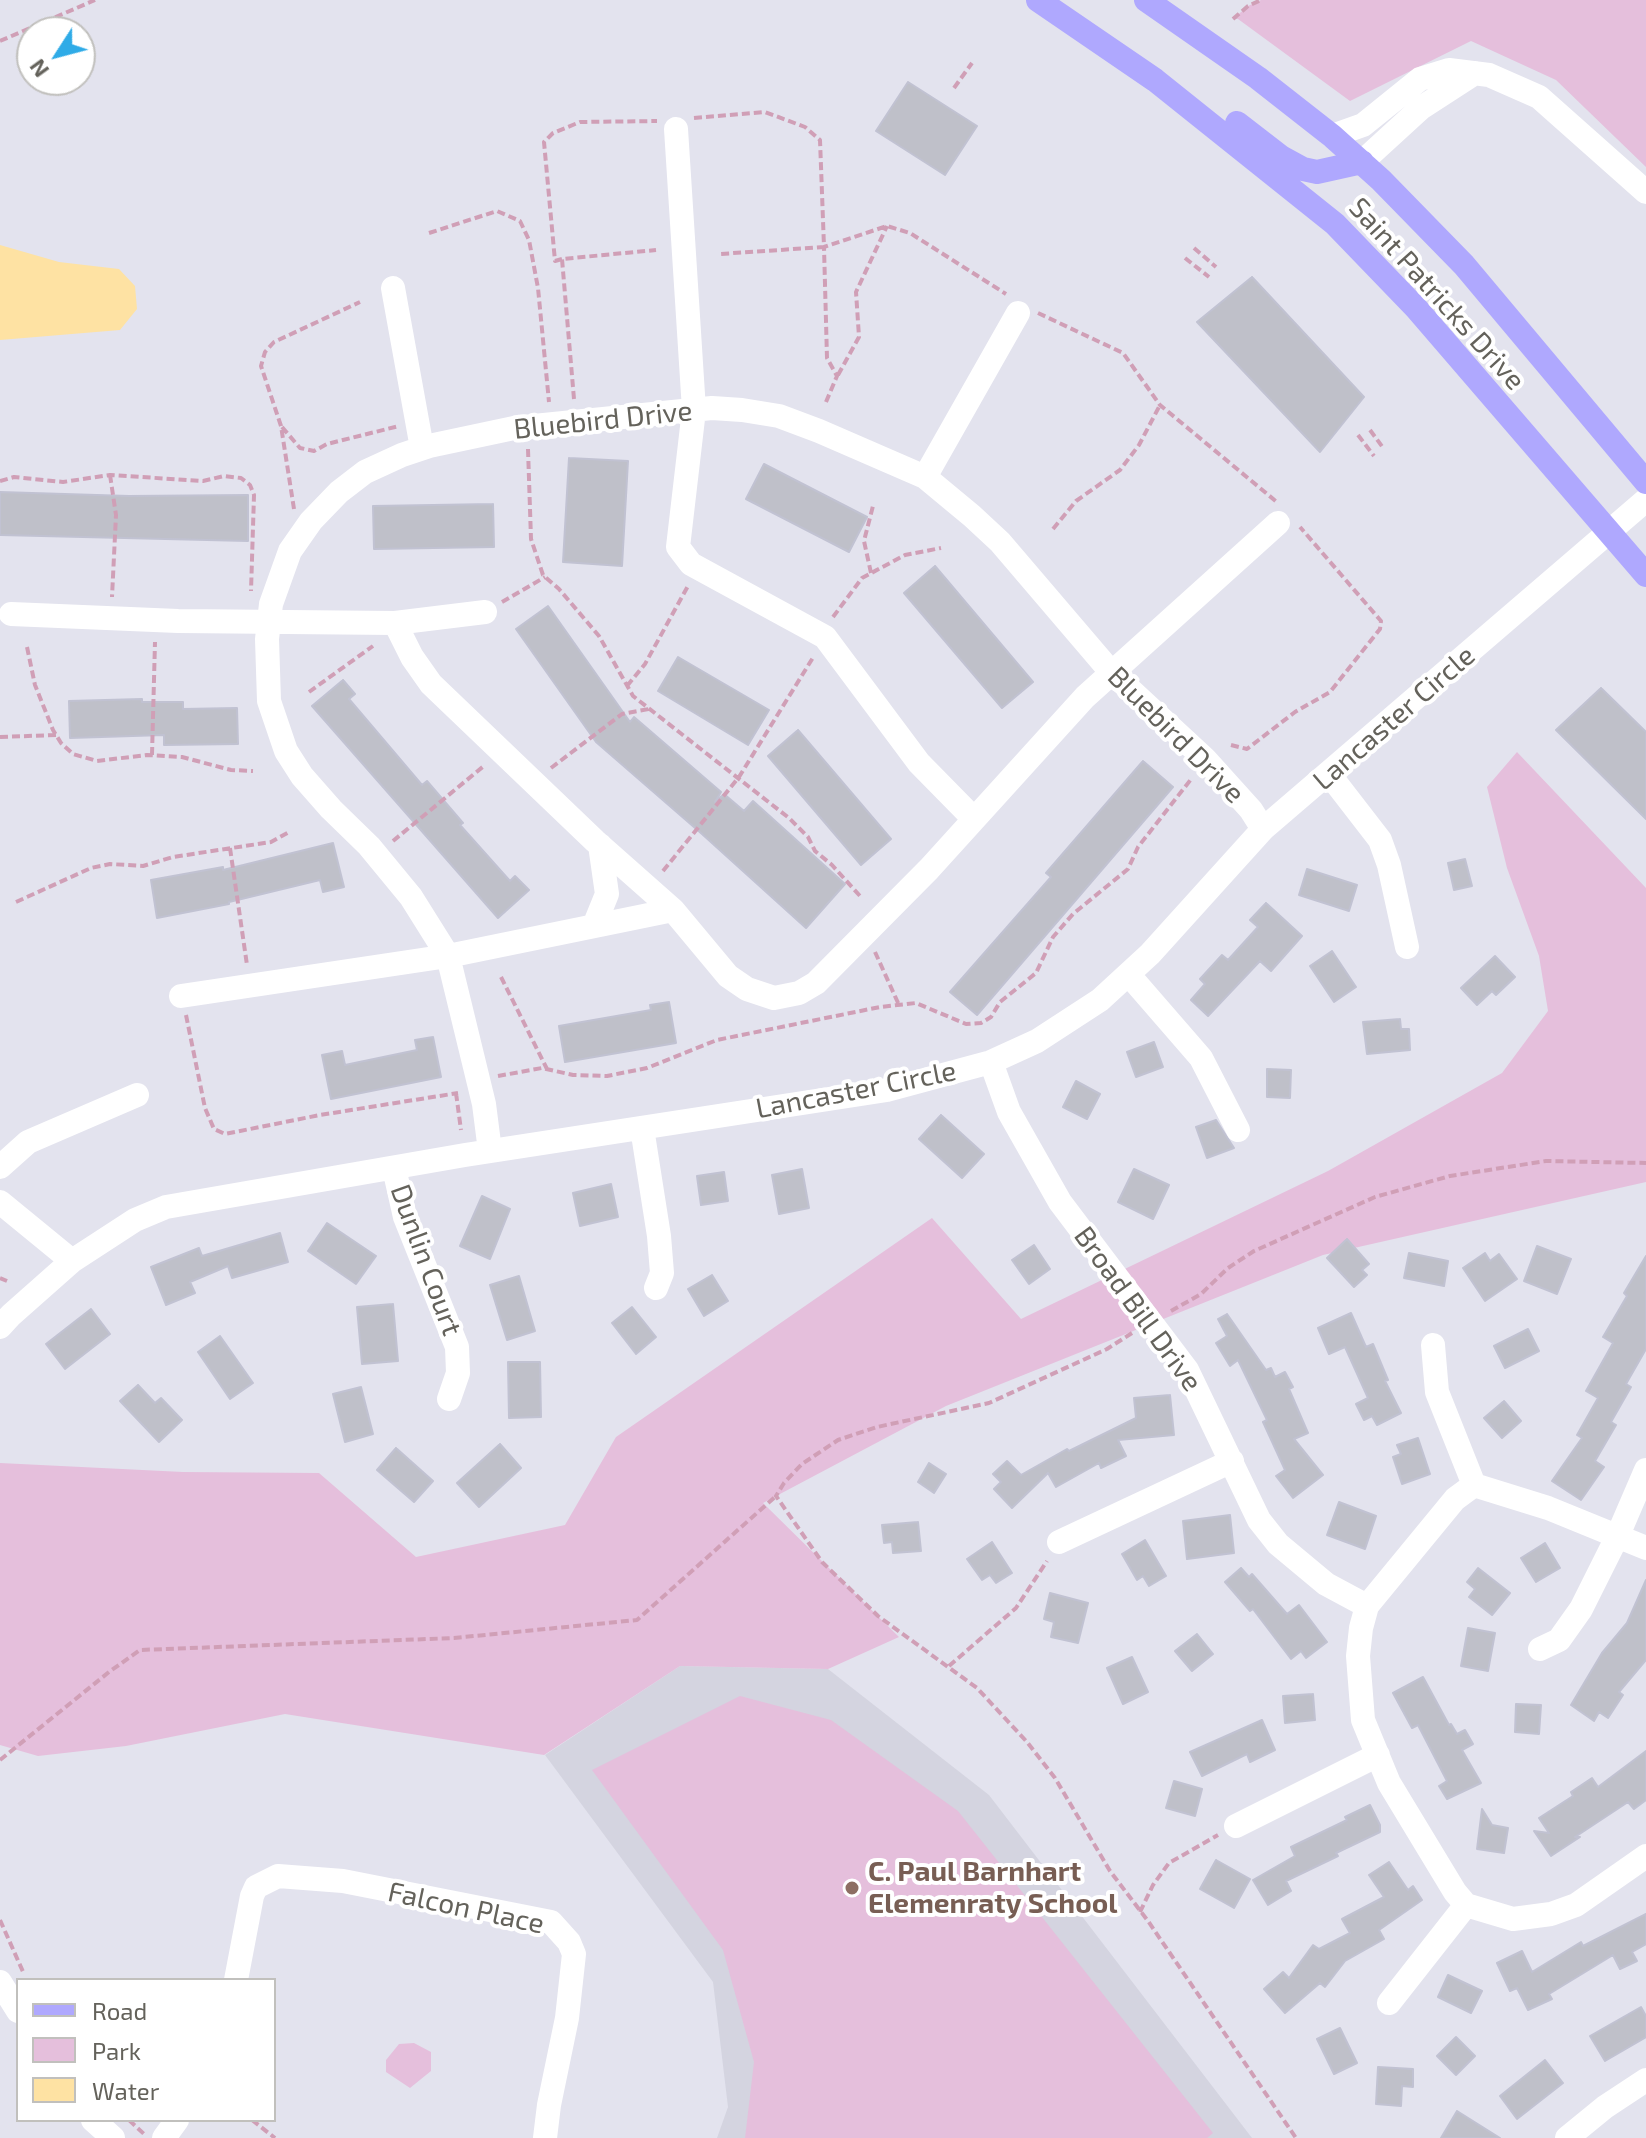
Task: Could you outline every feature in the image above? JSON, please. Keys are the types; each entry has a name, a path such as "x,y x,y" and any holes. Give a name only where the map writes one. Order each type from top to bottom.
{"main road":[{"name":"Saint Patricks Drive","path":"1038,0 1155,80 1335,224 1416,308 1646,575"},
{"name":"Saint Patricks Drive","path":"1146,0 1258,78 1362,162 1464,265 1646,482"},
{"path":"1155,80 1177,76 1281,157 1303,169 1317,172 1362,162"}],"street":[{"path":"1332,136 1363,125 1420,79 1449,70 1489,75 1539,97 1646,192"},
{"path":"1362,162 1421,108 1475,73"},
{"path":"676,129 694,410 678,547 691,564 825,637 919,763 974,819"},
{"path":"393,288 422,448"},
{"path":"925,477 1022,308"},
{"name":"Bluebird Drive","path":"490,1151 482,1095 448,956 411,897 369,846 302,776 286,751 269,701 269,622 279,579 290,551 311,521 339,492 365,472 422,448 526,427 694,410 742,410 779,416 925,477 1000,542 1111,672 1207,761 1251,810 1263,829"},
{"name":"Lancaster Circle","path":"0,1327 72,1261 135,1220 166,1207 490,1151 887,1090 991,1062 1037,1041 1072,1021 1129,975 1263,829 1646,500"},
{"path":"397,626 412,657 431,684 532,782 673,910 728,976 762,996 774,998 799,993 816,983 974,819 1082,700 1286,519"},
{"path":"11,614 397,626 485,612"},
{"path":"1329,774 1380,840 1389,865 1407,947"},
{"path":"594,926 607,894 600,845"},
{"path":"181,996 448,956 673,910"},
{"path":"1129,975 1201,1058 1238,1130"},
{"name":"Broad Bill Drive","path":"991,1062 1009,1112 1060,1202 1187,1370 1259,1520 1278,1544 1326,1584 1367,1606"},
{"path":"0,1167 28,1142 137,1095"},
{"path":"642,1128 659,1236 662,1273 656,1288"},
{"name":"Dunlin Court","path":"394,1168 405,1217 457,1347 458,1373 449,1399"},
{"path":"0,1202 72,1261"},
{"path":"1433,1345 1437,1392 1474,1485"},
{"path":"1059,1542 1232,1461"},
{"path":"1540,1649 1559,1640 1572,1624 1618,1535 1646,1470"},
{"path":"1646,1548 1499,1491 1474,1485 1455,1499 1367,1606 1358,1656 1363,1720 1389,1783 1466,1905 1513,1919 1551,1914 1585,1899 1646,1856"},
{"path":"1236,1826 1378,1755"},
{"name":"Falcon Place","path":"236,1978 252,1896 256,1887 278,1876 343,1881 551,1922 569,1942 574,1954 567,2018 545,2138"},
{"path":"1389,2003 1466,1905"},
{"path":"0,1982 16,2008"},
{"path":"1567,2138 1605,2107 1646,2080"},
{"path":"95,2122 113,2138"}],"path":[{"path":"0,41 95,0"},
{"path":"1233,19 1261,0"},
{"path":"954,88 972,63"},
{"path":"429,233 497,211 520,221 529,240 538,288 549,402"},
{"path":"826,402 859,337 856,292 887,226"},
{"path":"837,376 827,358 824,247 887,226 910,233 1022,308 1123,353 1160,405 1275,499 1286,519 1381,621 1380,629 1330,692 1295,712 1247,749 1231,745"},
{"path":"1194,248 1216,267"},
{"path":"574,399 562,259 656,250"},
{"path":"1185,258 1209,277"},
{"path":"299,539 281,426 261,366 265,352 274,342 360,302"},
{"path":"1053,529 1076,501 1120,470 1139,445 1160,405"},
{"path":"281,426 300,448 314,451 327,444 405,425"},
{"path":"526,427 531,539 545,577 599,636 633,696 789,818 808,837 815,851 860,896"},
{"path":"1370,430 1384,449"},
{"path":"1358,435 1374,456"},
{"path":"110,475 116,515 111,617"},
{"path":"0,481 14,477 63,482 110,475 203,481 224,476 241,478 250,485 254,495 250,605"},
{"path":"871,573 864,541 873,506"},
{"path":"828,623 862,578 905,555 941,548"},
{"path":"627,686 645,664 682,594 700,569"},
{"path":"485,612 545,577"},
{"path":"152,755 156,619"},
{"path":"309,692 397,626"},
{"path":"27,647 35,685 56,735 73,754 97,761 152,755 182,757 231,770 253,771"},
{"path":"648,889 739,777 817,651"},
{"path":"532,782 622,714 649,709"},
{"path":"0,737 56,735"},
{"path":"402,833 503,751"},
{"path":"497,1076 547,1069 573,1075 607,1076 647,1068 717,1040 916,1003 937,1009 966,1024 981,1023 991,1017 1000,1002 1036,973 1053,937 1073,914 1128,869 1138,847 1207,761"},
{"path":"16,902 91,868 110,864 143,866 173,857 271,842 289,832"},
{"path":"230,848 251,987"},
{"path":"866,932 899,1005"},
{"path":"501,977 547,1069"},
{"path":"190,1029 205,1108 214,1129 225,1134 464,1092"},
{"path":"0,1278 7,1281"},
{"path":"0,1760 140,1650 454,1638 637,1620 776,1496"},
{"path":"949,1666 1016,1608 1059,1542"},
{"path":"1140,1912 1153,1885 1169,1863 1236,1826"},
{"path":"0,1920 26,1978"},
{"path":"131,2122 149,2138"},
{"path":"255,2122 275,2138"}],"shaded area":[{"name":"C. Paul Barnhart Elemenraty School","path":"680,1666 828,1669 989,1795 1252,2138 717,2138 728,2107 713,1982 545,1755"}],"green space":[{"path":"1261,0 1646,0 1646,167 1556,80 1471,41 1350,101 1238,19 1233,19"},
{"path":"1517,752 1646,888 1646,1182 1323,1255 946,1406 763,1503 899,1637 828,1669 680,1666 544,1755 285,1714 126,1746 38,1756 0,1745 0,1463 183,1472 319,1473 416,1557 565,1525 616,1437 932,1218 1021,1319 1328,1171 1502,1073 1548,1011 1539,956 1507,868 1487,787"},
{"name":"C. Paul Barnhart Elemenraty School","path":"740,1696 831,1720 958,1811 1213,2133 1207,2138 745,2138 754,2062 723,1950 592,1770"},
{"path":"414,2043 431,2052 431,2071 410,2088 386,2072 386,2060 399,2044"}],"water":[{"path":"0,245 59,262 119,269 135,286 137,309 120,330 0,340"}],"building":[{"path":"908,82 977,126 945,175 876,131"},
{"path":"1252,277 1364,397 1320,452 1197,322"},
{"path":"569,458 628,461 622,566 563,562"},
{"path":"764,464 867,517 849,552 746,499"},
{"path":"0,492 129,496 248,495 248,541 0,535"},
{"path":"493,504 494,547 374,549 373,506"},
{"path":"935,566 1033,682 1002,708 904,593"},
{"path":"548,606 630,722 634,717 721,792 715,802 724,794 744,811 753,801 845,884 806,928 596,742 516,629"},
{"path":"678,657 769,710 748,745 658,691"},
{"path":"343,680 355,694 349,699 422,785 427,781 463,823 460,825 510,881 515,876 529,890 498,918 312,706"},
{"path":"1601,688 1646,732 1646,819 1556,730"},
{"path":"142,699 142,702 183,702 183,709 237,708 238,744 164,745 164,735 70,738 69,701"},
{"path":"798,730 891,839 861,865 768,756"},
{"path":"1143,761 1173,787 977,1015 950,992 1051,877 1046,873"},
{"path":"333,843 344,887 323,892 320,880 229,904 157,918 151,880 223,867 223,870"},
{"path":"1465,859 1472,886 1454,890 1448,863"},
{"path":"1307,869 1357,885 1349,911 1299,895"},
{"path":"1266,903 1302,936 1271,971 1260,961 1208,1016 1191,1000 1205,984 1200,979 1222,955 1228,960 1258,927 1250,920"},
{"path":"1332,951 1356,987 1334,1002 1310,966"},
{"path":"1495,956 1515,977 1496,995 1492,991 1477,1005 1461,988"},
{"path":"669,1002 676,1043 565,1062 559,1026 651,1010 650,1005"},
{"path":"1400,1019 1401,1029 1409,1029 1410,1050 1367,1054 1363,1022"},
{"path":"433,1037 441,1077 331,1099 322,1055 342,1051 345,1065 417,1050 415,1040"},
{"path":"1154,1042 1163,1067 1136,1077 1127,1052"},
{"path":"1267,1069 1291,1070 1290,1098 1267,1097"},
{"path":"1076,1081 1100,1094 1087,1119 1063,1107"},
{"path":"941,1115 984,1154 962,1178 919,1139"},
{"path":"1216,1120 1234,1148 1207,1158 1196,1127"},
{"path":"802,1169 809,1208 779,1214 772,1175"},
{"path":"1134,1169 1169,1185 1153,1219 1118,1202"},
{"path":"724,1172 728,1201 701,1205 697,1176"},
{"path":"611,1184 618,1217 580,1226 573,1193"},
{"path":"482,1196 510,1209 490,1259 460,1246"},
{"path":"327,1223 376,1256 356,1284 308,1251"},
{"path":"280,1233 288,1262 232,1278 228,1266 190,1282 195,1293 166,1305 151,1267 199,1248 202,1256"},
{"path":"1347,1239 1369,1264 1362,1270 1367,1275 1354,1287 1327,1258"},
{"path":"1034,1245 1050,1269 1029,1284 1012,1260"},
{"path":"1537,1246 1571,1259 1557,1294 1524,1281"},
{"path":"1409,1253 1448,1261 1444,1286 1404,1278"},
{"path":"1485,1253 1490,1261 1499,1254 1517,1279 1485,1301 1463,1268"},
{"path":"1646,1256 1646,1349 1626,1384 1631,1387 1611,1422 1616,1425 1595,1461 1604,1467 1581,1500 1552,1481 1582,1438 1577,1435 1598,1398 1586,1391 1613,1343 1603,1337"},
{"path":"712,1275 728,1301 704,1316 688,1289"},
{"path":"519,1276 535,1331 507,1340 490,1285"},
{"path":"393,1304 398,1361 362,1364 357,1307"},
{"path":"632,1307 656,1337 636,1354 612,1323"},
{"path":"91,1309 110,1334 65,1369 46,1344"},
{"path":"1351,1313 1366,1347 1373,1344 1388,1380 1385,1381 1401,1413 1377,1425 1372,1416 1364,1420 1356,1404 1368,1398 1345,1347 1329,1354 1318,1328"},
{"path":"1227,1314 1266,1370 1271,1368 1275,1377 1285,1372 1293,1387 1289,1389 1308,1433 1294,1439 1323,1475 1293,1498 1276,1476 1285,1470 1263,1422 1267,1420 1238,1360 1230,1366 1216,1343 1227,1336 1218,1319"},
{"path":"1528,1329 1539,1351 1505,1368 1494,1346"},
{"path":"220,1336 253,1383 230,1399 198,1352"},
{"path":"508,1362 540,1362 541,1417 509,1418"},
{"path":"138,1385 155,1403 161,1398 182,1420 159,1442 120,1401"},
{"path":"361,1387 373,1434 345,1442 333,1394"},
{"path":"1170,1395 1174,1435 1118,1440 1126,1456 1101,1468 1099,1463 1056,1487 1048,1473 1012,1508 994,1489 1001,1482 993,1474 1007,1461 1021,1475 1067,1449 1069,1451 1136,1418 1134,1398"},
{"path":"1504,1401 1521,1421 1502,1438 1484,1418"},
{"path":"1418,1438 1430,1474 1402,1484 1393,1457 1401,1454 1397,1445"},
{"path":"500,1444 521,1468 479,1507 457,1483"},
{"path":"396,1448 433,1481 414,1502 377,1470"},
{"path":"929,1463 946,1474 934,1493 918,1482"},
{"path":"1339,1502 1376,1516 1365,1549 1327,1535"},
{"path":"1230,1515 1234,1553 1187,1559 1183,1521"},
{"path":"918,1522 921,1551 893,1553 892,1542 884,1543 882,1525"},
{"path":"1145,1540 1166,1576 1149,1586 1143,1576 1137,1580 1122,1554"},
{"path":"992,1542 1012,1573 996,1583 990,1575 982,1580 967,1559"},
{"path":"1545,1543 1560,1568 1536,1582 1521,1558"},
{"path":"1241,1568 1249,1577 1252,1574 1287,1614 1299,1605 1327,1642 1306,1658 1301,1651 1291,1659 1253,1609 1250,1611 1225,1582"},
{"path":"1478,1568 1510,1593 1492,1615 1469,1597 1475,1589 1467,1582"},
{"path":"1646,1580 1646,1660 1619,1692 1623,1695 1608,1718 1599,1712 1594,1721 1571,1705 1602,1653 1627,1623"},
{"path":"1050,1593 1088,1603 1078,1643 1051,1637 1054,1622 1044,1619"},
{"path":"1468,1628 1495,1633 1488,1671 1461,1666"},
{"path":"1197,1634 1213,1654 1192,1671 1175,1651"},
{"path":"1132,1657 1148,1692 1123,1704 1107,1668"},
{"path":"1423,1677 1449,1725 1457,1734 1465,1730 1473,1744 1462,1750 1481,1783 1447,1799 1439,1786 1447,1781 1418,1725 1412,1728 1393,1693"},
{"path":"1313,1694 1315,1720 1285,1723 1283,1696"},
{"path":"1516,1704 1541,1705 1539,1734 1515,1732"},
{"path":"1262,1720 1275,1750 1250,1762 1247,1754 1202,1776 1190,1752"},
{"path":"1646,1751 1646,1800 1634,1809 1628,1802 1551,1856 1534,1831 1549,1833 1539,1818 1573,1796 1571,1792 1592,1778 1598,1787"},
{"path":"1174,1781 1202,1789 1195,1816 1166,1808"},
{"path":"1370,1805 1380,1825 1380,1832 1286,1881 1291,1891 1268,1905 1253,1880 1295,1856 1291,1847 1347,1820 1345,1817"},
{"path":"1482,1809 1492,1825 1508,1828 1504,1853 1477,1849"},
{"path":"1216,1860 1250,1879 1234,1908 1200,1889"},
{"path":"1389,1862 1408,1890 1413,1886 1422,1900 1379,1930 1384,1939 1345,1961 1325,1987 1320,1983 1285,2013 1264,1989 1283,1972 1289,1978 1313,1945 1319,1949 1350,1933 1342,1919 1384,1897 1369,1875"},
{"path":"1646,1914 1646,1944 1632,1952 1637,1961 1620,1969 1613,1955 1549,1994 1552,1999 1528,2010 1517,1988 1510,1991 1497,1963 1522,1951 1532,1972 1581,1942 1583,1946"},
{"path":"1448,1975 1482,1991 1471,2013 1438,1997"},
{"path":"1641,2007 1646,2016 1646,2037 1605,2061 1590,2036"},
{"path":"1340,2028 1357,2063 1334,2074 1317,2039"},
{"path":"1456,2037 1475,2056 1456,2075 1437,2056"},
{"path":"1545,2060 1563,2083 1517,2119 1500,2096"},
{"path":"1378,2067 1413,2069 1413,2087 1402,2086 1401,2106 1376,2104"},
{"path":"1457,2111 1500,2138 1441,2138"}],"place":[{"name":"C. Paul Barnhart Elemenraty School","path":"852,1888"}]}
